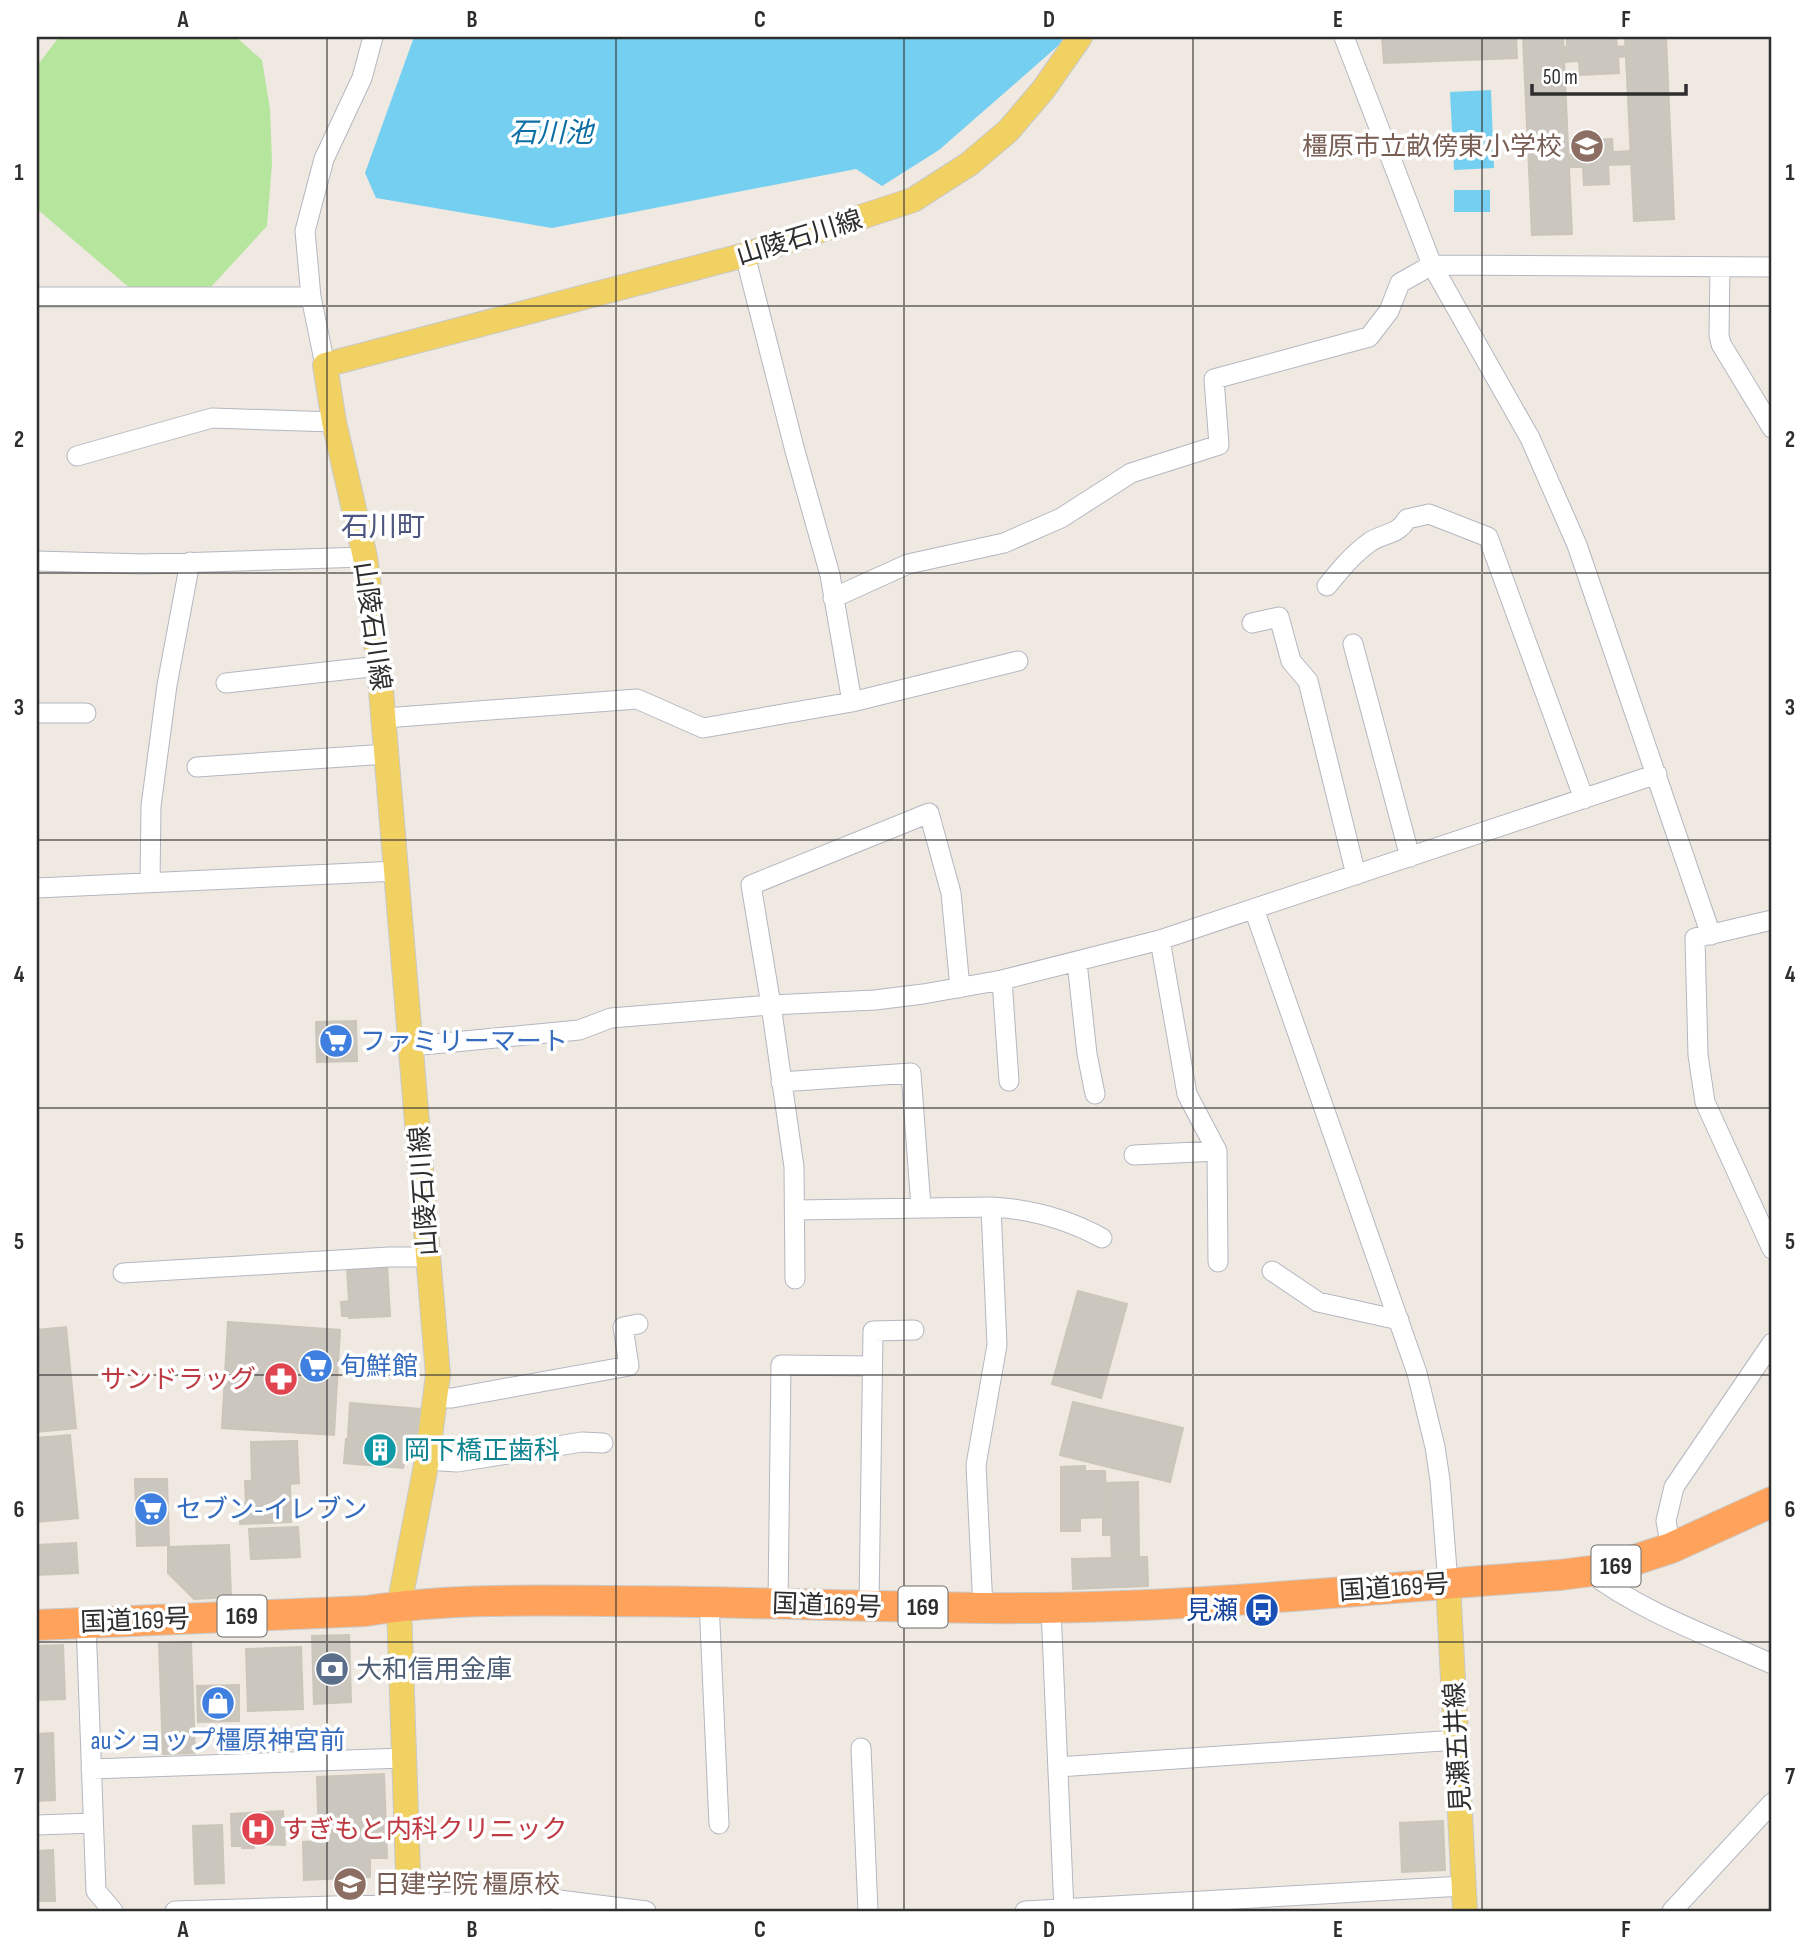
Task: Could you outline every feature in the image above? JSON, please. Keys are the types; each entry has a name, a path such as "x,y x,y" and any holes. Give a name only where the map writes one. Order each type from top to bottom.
{"highway":[{"name":"国道169号","path":"37,1625 553,1600 1051,1609 1122,1607 1607,1569 1671,1548 1772,1502"}],"main road":[{"name":"山陵石川線","path":"408,1873 398,1606 427,1460 438,1375 385,719 365,557 334,422 325,365 745,255 913,200 970,164 1008,131 1043,90 1080,37"},
{"name":"見瀬五井線","path":"1447,1583 1465,1911"}],"street":[{"path":"325,365 311,297 305,231 324,159 362,78 373,37"},
{"path":"1344,37 1432,265 1530,438 1577,545 1711,935"},
{"path":"745,255 830,575 852,702"},
{"path":"832,598 908,564 1004,543 1061,518 1131,473 1219,445 1214,379 1369,337 1390,311 1400,284 1432,265 1772,267"},
{"path":"1720,267 1721,344 1772,428"},
{"path":"37,297 311,297"},
{"path":"77,456 212,418 334,422"},
{"path":"1327,586 1350,558 1372,541 1401,529 1407,519 1429,514 1488,537 1584,799"},
{"path":"37,561 143,564 365,557"},
{"path":"150,882 150,806 167,685 190,562"},
{"path":"1252,623 1279,617 1291,661 1308,681 1356,875"},
{"path":"1353,644 1410,857"},
{"path":"385,719 637,699 704,728 852,702 1018,661"},
{"path":"226,683 379,666"},
{"path":"37,713 86,713"},
{"path":"197,767 387,754"},
{"path":"412,1046 579,1030 611,1018 875,1000 1002,980 1160,940 1657,774"},
{"path":"795,1279 794,1167 751,885 929,813 951,893 960,988"},
{"path":"37,888 397,872"},
{"path":"1254,909 1417,1373 1440,1480 1447,1583"},
{"path":"1772,920 1695,938 1698,1055 1705,1102 1748,1190 1772,1249"},
{"path":"1160,940 1188,1094 1217,1151 1218,1262"},
{"path":"1077,962 1094,1094"},
{"path":"1002,980 1009,1081"},
{"path":"781,1082 911,1073 921,1207"},
{"path":"1134,1155 1217,1151"},
{"path":"796,1210 921,1207 1023,1209 1072,1222 1102,1238"},
{"path":"983,1608 976,1465 997,1345 992,1207"},
{"path":"123,1273 389,1256 428,1257"},
{"path":"1272,1271 1318,1302 1399,1320"},
{"path":"435,1398 452,1398 629,1366 622,1327 638,1324"},
{"path":"869,1606 873,1331 914,1331"},
{"path":"1671,1548 1666,1521 1674,1487 1772,1343"},
{"path":"778,1603 781,1365 872,1366"},
{"path":"427,1460 457,1462 582,1442 603,1443"},
{"path":"1588,1571 1607,1586 1676,1621 1772,1664"},
{"path":"709,1601 719,1824"},
{"path":"1051,1609 1064,1910"},
{"path":"86,1622 96,1891 113,1911"},
{"path":"1058,1767 1457,1740"},
{"path":"861,1748 868,1911"},
{"path":"91,1769 404,1758"},
{"path":"1672,1911 1772,1803"},
{"path":"37,1825 93,1823"},
{"path":"381,1904 408,1873"},
{"path":"408,1873 411,1907"},
{"path":"1025,1911 1463,1886"},
{"path":"175,1911 305,1909 381,1904 411,1907 551,1899 646,1911"}],"green space":[{"path":"59,37 236,37 262,60 270,109 272,163 267,226 211,287 132,290 37,209 37,66"}],"water":[{"name":"石川池","path":"414,37 1064,37 1059,45 939,150 882,186 856,169 552,228 376,198 365,173"},
{"path":"1491,90 1494,168 1454,170 1450,92"},
{"path":"1454,190 1490,190 1490,212 1454,212"}],"building":[{"path":"1382,37 1516,37 1517,58 1384,63"},
{"path":"1523,37 1563,37 1572,234 1532,235"},
{"path":"1567,37 1616,37 1617,47 1626,46 1627,56 1618,57 1619,73 1580,75 1579,61 1564,62 1563,47 1567,47"},
{"path":"1625,37 1666,37 1674,219 1634,221"},
{"path":"1612,139 1613,152 1631,151 1631,164 1608,165 1609,184 1584,185 1583,167 1569,167 1568,155 1586,154 1585,140"},
{"name":"ファミリーマート","path":"356,1021 357,1061 317,1062 316,1022"},
{"path":"387,1264 390,1316 342,1316 341,1302 349,1301 347,1267"},
{"path":"1078,1291 1127,1304 1101,1398 1052,1384"},
{"name":"サンドラッグ","path":"228,1322 340,1330 334,1435 222,1428"},
{"path":"66,1327 76,1428 37,1432 37,1330"},
{"path":"1073,1402 1183,1428 1170,1482 1060,1455"},
{"path":"350,1403 420,1409 417,1442 348,1437"},
{"path":"70,1435 78,1518 38,1522 37,1438"},
{"name":"岡下橋正歯科","path":"346,1439 414,1444 413,1456 405,1460 403,1468 344,1463"},
{"path":"297,1441 299,1483 290,1484 291,1522 240,1524 239,1503 246,1503 245,1481 252,1481 251,1442"},
{"path":"1085,1466 1085,1471 1105,1471 1107,1517 1080,1518 1080,1531 1061,1531 1061,1467"},
{"path":"135,1479 167,1479 169,1545 137,1546"},
{"path":"1138,1482 1139,1557 1112,1558 1111,1535 1103,1535 1103,1517 1107,1517 1106,1483"},
{"path":"298,1527 300,1557 251,1559 249,1529"},
{"path":"76,1543 78,1573 37,1575 37,1545"},
{"path":"229,1545 231,1597 194,1599 168,1573 168,1547"},
{"path":"1147,1557 1148,1586 1073,1589 1072,1559"},
{"name":"大和信用金庫","path":"349,1635 351,1702 314,1704 312,1636"},
{"path":"191,1642 195,1753 163,1754 159,1643"},
{"path":"63,1645 65,1699 37,1700 37,1646"},
{"path":"301,1647 303,1709 248,1711 246,1649"},
{"name":"auショップ橿原神宮前","path":"239,1685 239,1721 198,1722 197,1686"},
{"path":"53,1733 55,1800 37,1801 37,1734"},
{"path":"384,1774 387,1858 370,1858 370,1877 304,1880 303,1842 319,1841 317,1777"},
{"name":"すぎもと内科クリニック","path":"283,1811 285,1845 254,1844 254,1848 232,1846 231,1814"},
{"path":"1443,1821 1445,1870 1402,1872 1400,1823"},
{"path":"222,1825 224,1883 195,1884 193,1826"},
{"path":"53,1850 55,1901 37,1901 37,1851"}],"place":[{"name":"橿原市立畝傍東小学校","path":"1587,146"},
{"name":"ファミリーマート","path":"336,1041"},
{"name":"旬鮮館","path":"316,1366"},
{"name":"サンドラッグ","path":"281,1379"},
{"name":"岡下橋正歯科","path":"380,1450"},
{"name":"セブン-イレブン","path":"151,1509"},
{"name":"見瀬","path":"1262,1610"},
{"name":"大和信用金庫","path":"332,1669"},
{"name":"auショップ橿原神宮前","path":"218,1703"},
{"name":"すぎもと内科クリニック","path":"258,1829"},
{"name":"日建学院 橿原校","path":"350,1884"}],"district":[{"name":"石川町","path":"383,526"}]}
